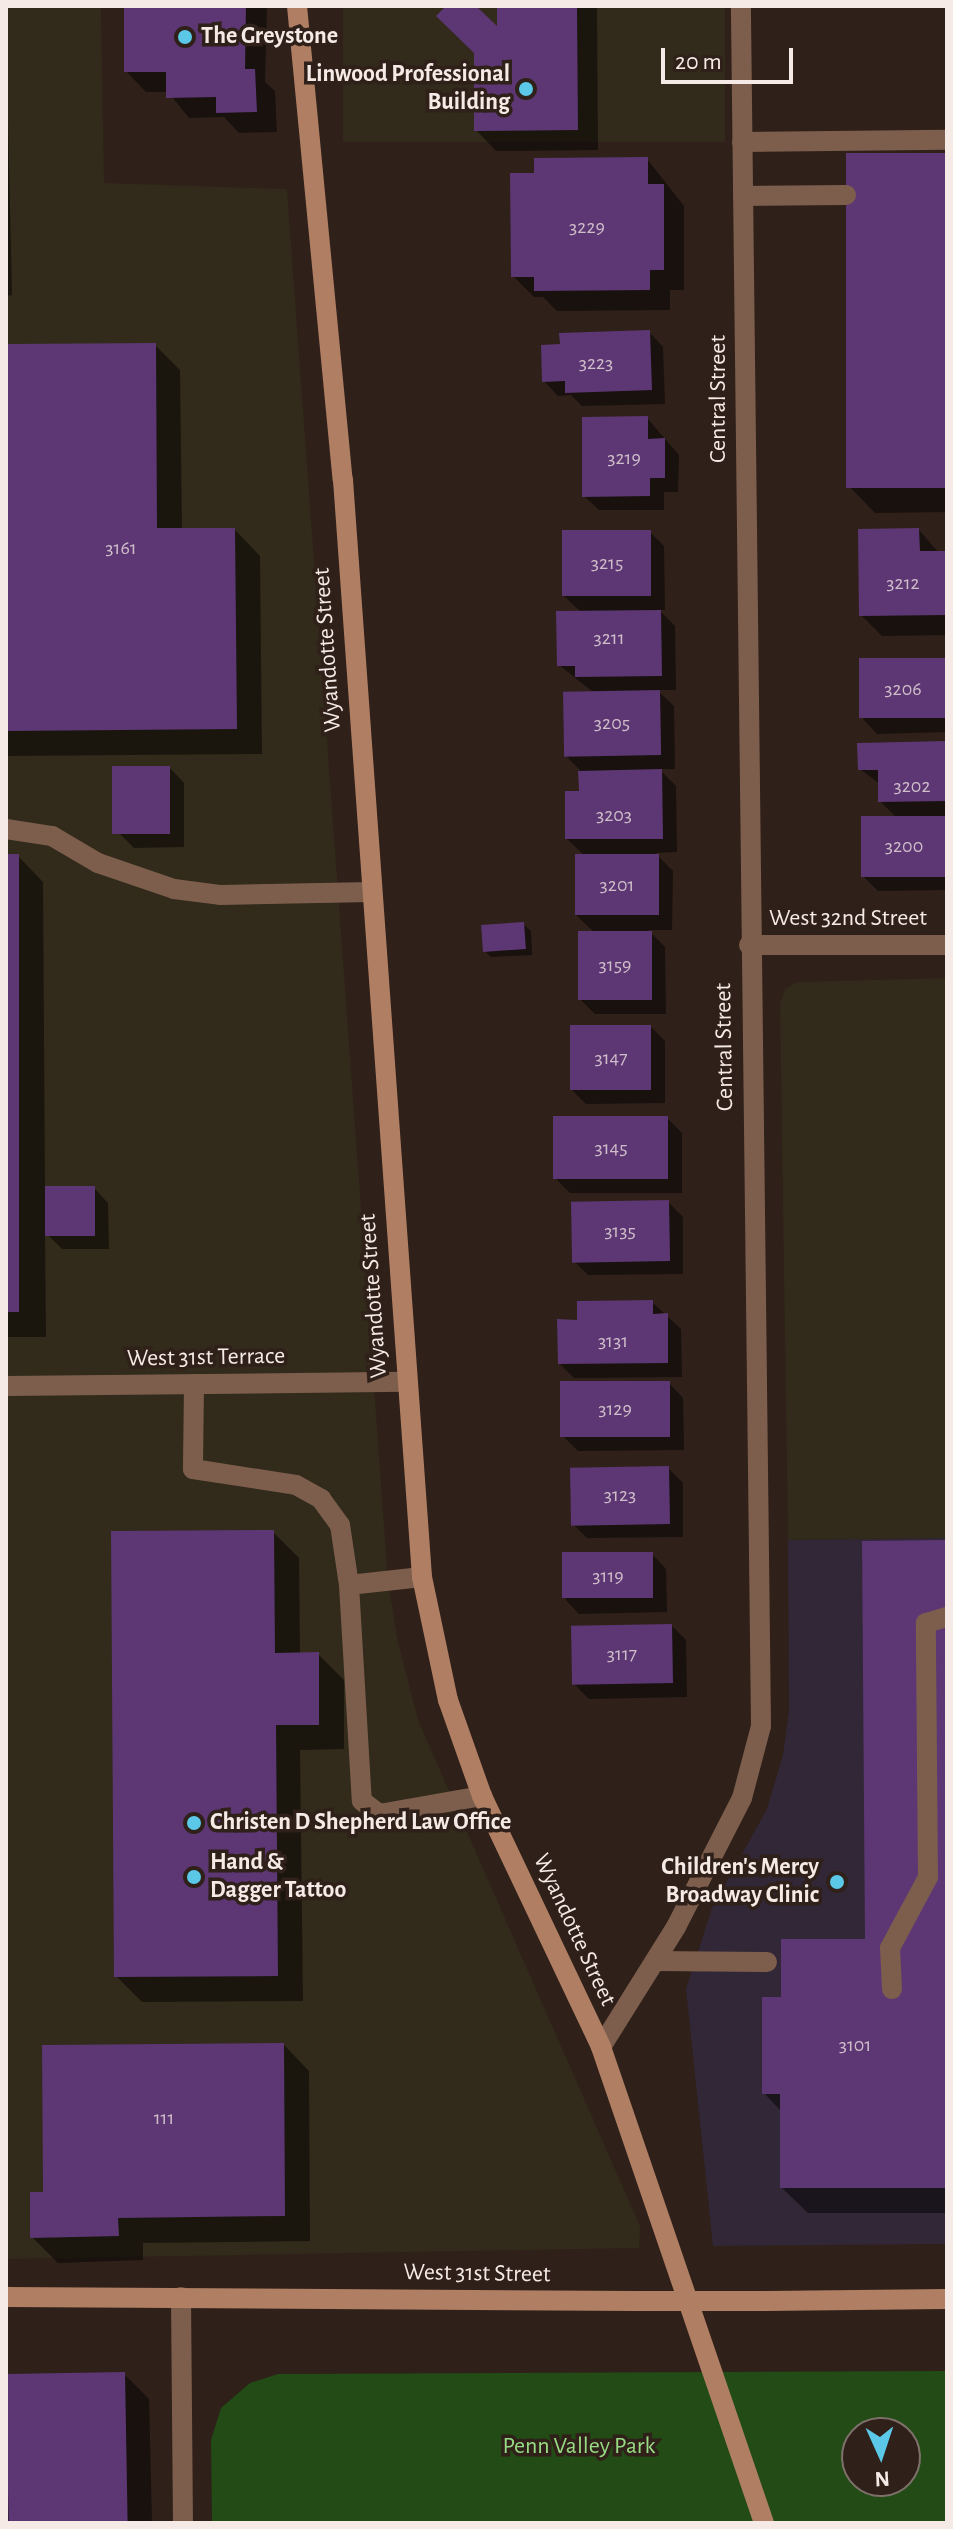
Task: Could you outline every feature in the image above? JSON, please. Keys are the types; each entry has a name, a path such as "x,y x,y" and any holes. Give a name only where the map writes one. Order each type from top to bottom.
{"street":[{"name":"Wyandotte Street","path":"297,6 343,480 422,1577 448,1700 482,1796 601,2047 764,2523"},
{"name":"Central Street","path":"601,2047 655,1961 742,1798 761,1726 749,945 741,6"},
{"path":"742,142 947,140"},
{"path":"743,196 846,195"},
{"path":"6,829 52,836 98,863 174,889 220,895 372,892"},
{"name":"West 32nd Street","path":"749,945 947,945"},
{"name":"West 31st Terrace","path":"6,1386 406,1382"},
{"path":"194,1384 193,1469 296,1485 321,1499 340,1525 349,1585 362,1801 379,1814 482,1796"},
{"path":"349,1585 422,1577"},
{"path":"892,1989 890,1948 928,1877 926,1623 947,1617"},
{"path":"655,1961 767,1962"},
{"name":"West 31st Street","path":"6,2297 637,2301 947,2299"},
{"path":"181,2297 183,2523"}],"shaded area":[{"path":"6,6 101,6 104,183 287,189 388,1580 397,1637 418,1720 640,2226 639,2248 6,2259"},
{"path":"343,6 725,6 725,142 343,142"},
{"path":"947,978 947,1538 788,1540 780,1003 785,989 797,982"},
{"name":"Children's Mercy Broadway Clinic","path":"947,1538 947,2244 713,2246 686,1989 712,1908 767,1809 783,1755 789,1711 788,1540"}],"green space":[{"name":"Penn Valley Park","path":"947,2371 947,2523 212,2523 211,2440 221,2408 250,2383 278,2374"}],"building":[{"name":"The Greystone","path":"124,6 246,6 245,69 255,69 257,112 216,113 216,97 166,98 166,72 124,72"},
{"name":"Linwood Professional Building","path":"446,6 476,6 497,26 497,6 577,6 578,130 474,131 474,53 436,16"},
{"path":"846,153 947,153 947,488 846,488"},
{"path":"648,157 648,184 664,184 664,270 650,270 650,290 534,291 534,277 511,277 510,173 534,173 534,158"},
{"path":"650,330 652,390 565,393 565,381 542,382 541,345 560,344 559,333"},
{"path":"156,343 157,528 235,528 237,729 6,731 6,344"},
{"path":"648,416 648,439 665,438 665,478 650,478 650,496 582,497 582,417"},
{"path":"919,528 920,551 947,551 947,615 859,616 858,529"},
{"path":"562,530 651,530 651,596 562,596"},
{"path":"661,610 662,676 575,677 575,666 557,666 556,611"},
{"path":"859,658 947,658 947,718 859,718"},
{"path":"660,690 661,755 564,757 563,692"},
{"path":"947,741 947,801 878,802 878,770 858,770 857,743"},
{"path":"112,766 170,766 170,834 112,834"},
{"path":"662,769 663,839 565,839 565,791 579,791 578,771"},
{"path":"861,816 947,816 947,877 861,877"},
{"path":"6,854 19,854 19,1312 6,1312"},
{"path":"575,854 659,854 659,915 575,915"},
{"path":"524,922 526,949 483,952 481,925"},
{"path":"578,931 652,931 652,1000 578,1000"},
{"path":"570,1025 651,1025 651,1090 570,1090"},
{"path":"553,1116 668,1116 668,1179 553,1179"},
{"path":"45,1186 95,1186 95,1236 45,1236"},
{"path":"669,1200 670,1261 572,1263 571,1202"},
{"path":"653,1300 653,1314 668,1313 668,1363 558,1364 557,1319 577,1320 577,1301"},
{"path":"560,1381 670,1381 670,1437 560,1437"},
{"path":"669,1466 670,1524 571,1526 570,1468"},
{"path":"274,1530 275,1653 319,1652 319,1725 276,1725 278,1976 114,1977 111,1531"},
{"path":"947,1540 947,2188 780,2188 780,2094 762,2094 762,1997 781,1997 781,1939 865,1939 862,1541"},
{"path":"562,1552 653,1552 653,1598 562,1598"},
{"path":"672,1624 673,1683 572,1685 571,1626"},
{"path":"284,2043 285,2216 118,2218 119,2236 30,2238 30,2192 43,2192 42,2045"},
{"path":"125,2372 128,2523 9,2523 6,2374"}],"place":[{"name":"The Greystone","path":"185,37"},
{"name":"Linwood Professional Building","path":"526,89"},
{"name":"Christen D Shepherd Law Office","path":"194,1823"},
{"name":"Hand & Dagger Tattoo","path":"194,1877"},
{"name":"Children's Mercy Broadway Clinic","path":"837,1882"}]}
